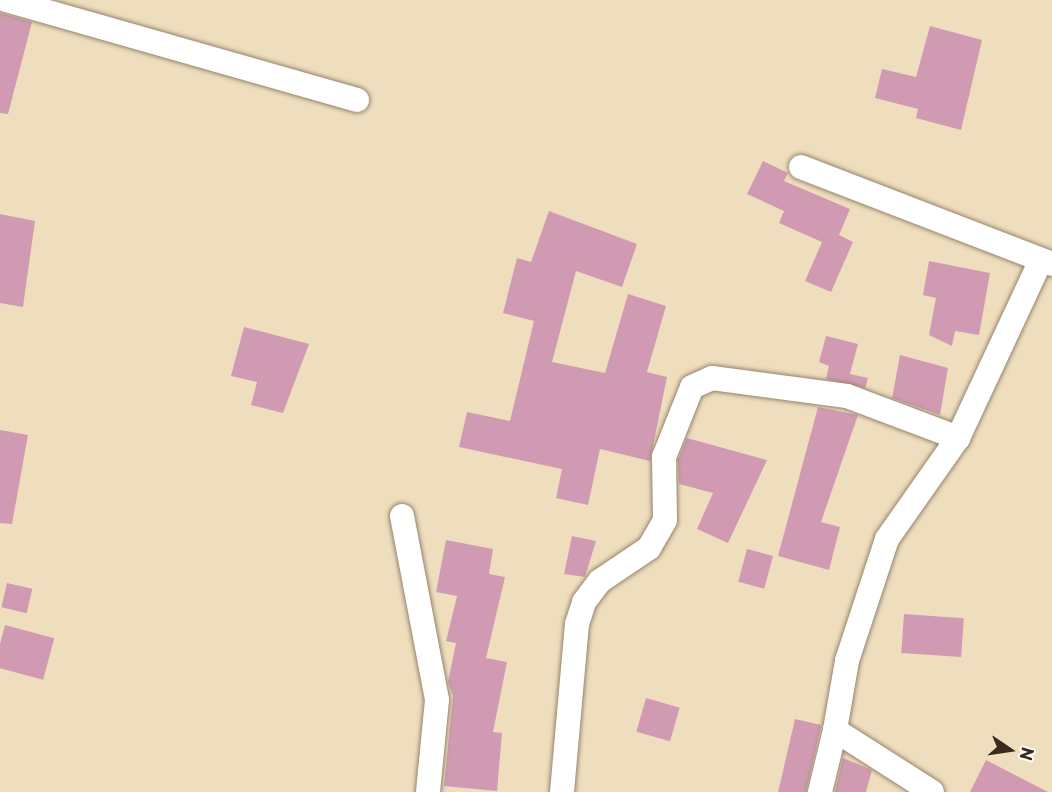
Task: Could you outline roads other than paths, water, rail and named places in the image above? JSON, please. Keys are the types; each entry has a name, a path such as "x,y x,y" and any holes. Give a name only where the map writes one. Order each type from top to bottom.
{"street":[{"path":"6,0 357,100"},
{"path":"801,167 1047,262 958,438 887,539 847,661 835,730 820,792"},
{"path":"562,792 577,624 600,581 649,548 665,520 664,457 692,387 712,378 847,396 958,438"},
{"path":"402,516 437,700 428,792"},
{"path":"835,730 932,792"}]}
